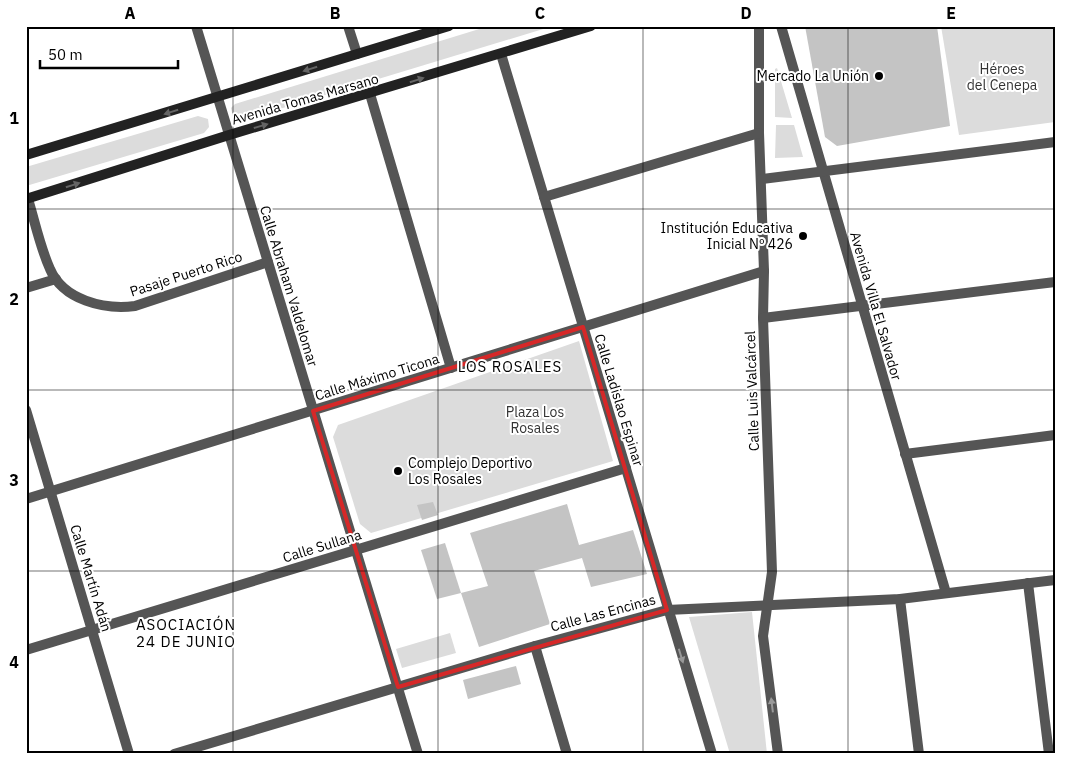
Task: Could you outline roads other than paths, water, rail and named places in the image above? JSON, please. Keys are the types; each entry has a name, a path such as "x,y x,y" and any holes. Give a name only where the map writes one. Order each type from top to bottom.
{"street":[{"name":"Calle Abraham Valdelomar","path":"196,26 418,754"},
{"path":"348,26 356,54"},
{"name":"Avenida Tomas Marsano","path":"26,155 218,98 448,26"},
{"name":"Avenida Tomas Marsano","path":"27,199 229,135 591,26"},
{"name":"Calle Luis Valcárcel","path":"759,26 764,271 763,318 772,572 763,636 778,754"},
{"name":"Avenida Villa El Salvador","path":"781,26 946,593"},
{"name":"Calle Ladislao Espinar","path":"501,54 667,610 712,754"},
{"path":"370,94 451,368"},
{"path":"544,197 760,133"},
{"path":"762,179 1055,142"},
{"name":"Pasaje Puerto Rico","path":"27,199 50,270 67,290 95,305 118,308 135,306 268,262"},
{"name":"Calle Máximo Ticona","path":"26,500 764,271"},
{"path":"26,288 56,279"},
{"path":"763,318 1055,282"},
{"name":"Calle Martín Adán","path":"26,410 129,754"},
{"path":"905,454 1055,436"},
{"name":"Calle Sullana","path":"26,650 626,468"},
{"name":"Calle Las Encinas","path":"174,754 535,646 667,610 900,599 1055,580"},
{"path":"1028,583 1049,754"},
{"path":"900,599 919,754"},
{"path":"535,646 567,754"}],"place":[{"name":"Mercado La Unión","path":"879,76"},
{"name":"Institución Educativa Inicial Nº 426","path":"803,236"},
{"name":"Complejo Deportivo Los Rosales","path":"398,471"}],"district":[{"name":"LOS ROSALES","path":"510,366"},
{"name":"ASOCIACIÓN 24 DE JUNIO","path":"186,632"}],"park label":[{"name":"Héroes del Cenepa","path":"1002,78"},
{"name":"Plaza Los Rosales","path":"535,420"}]}
